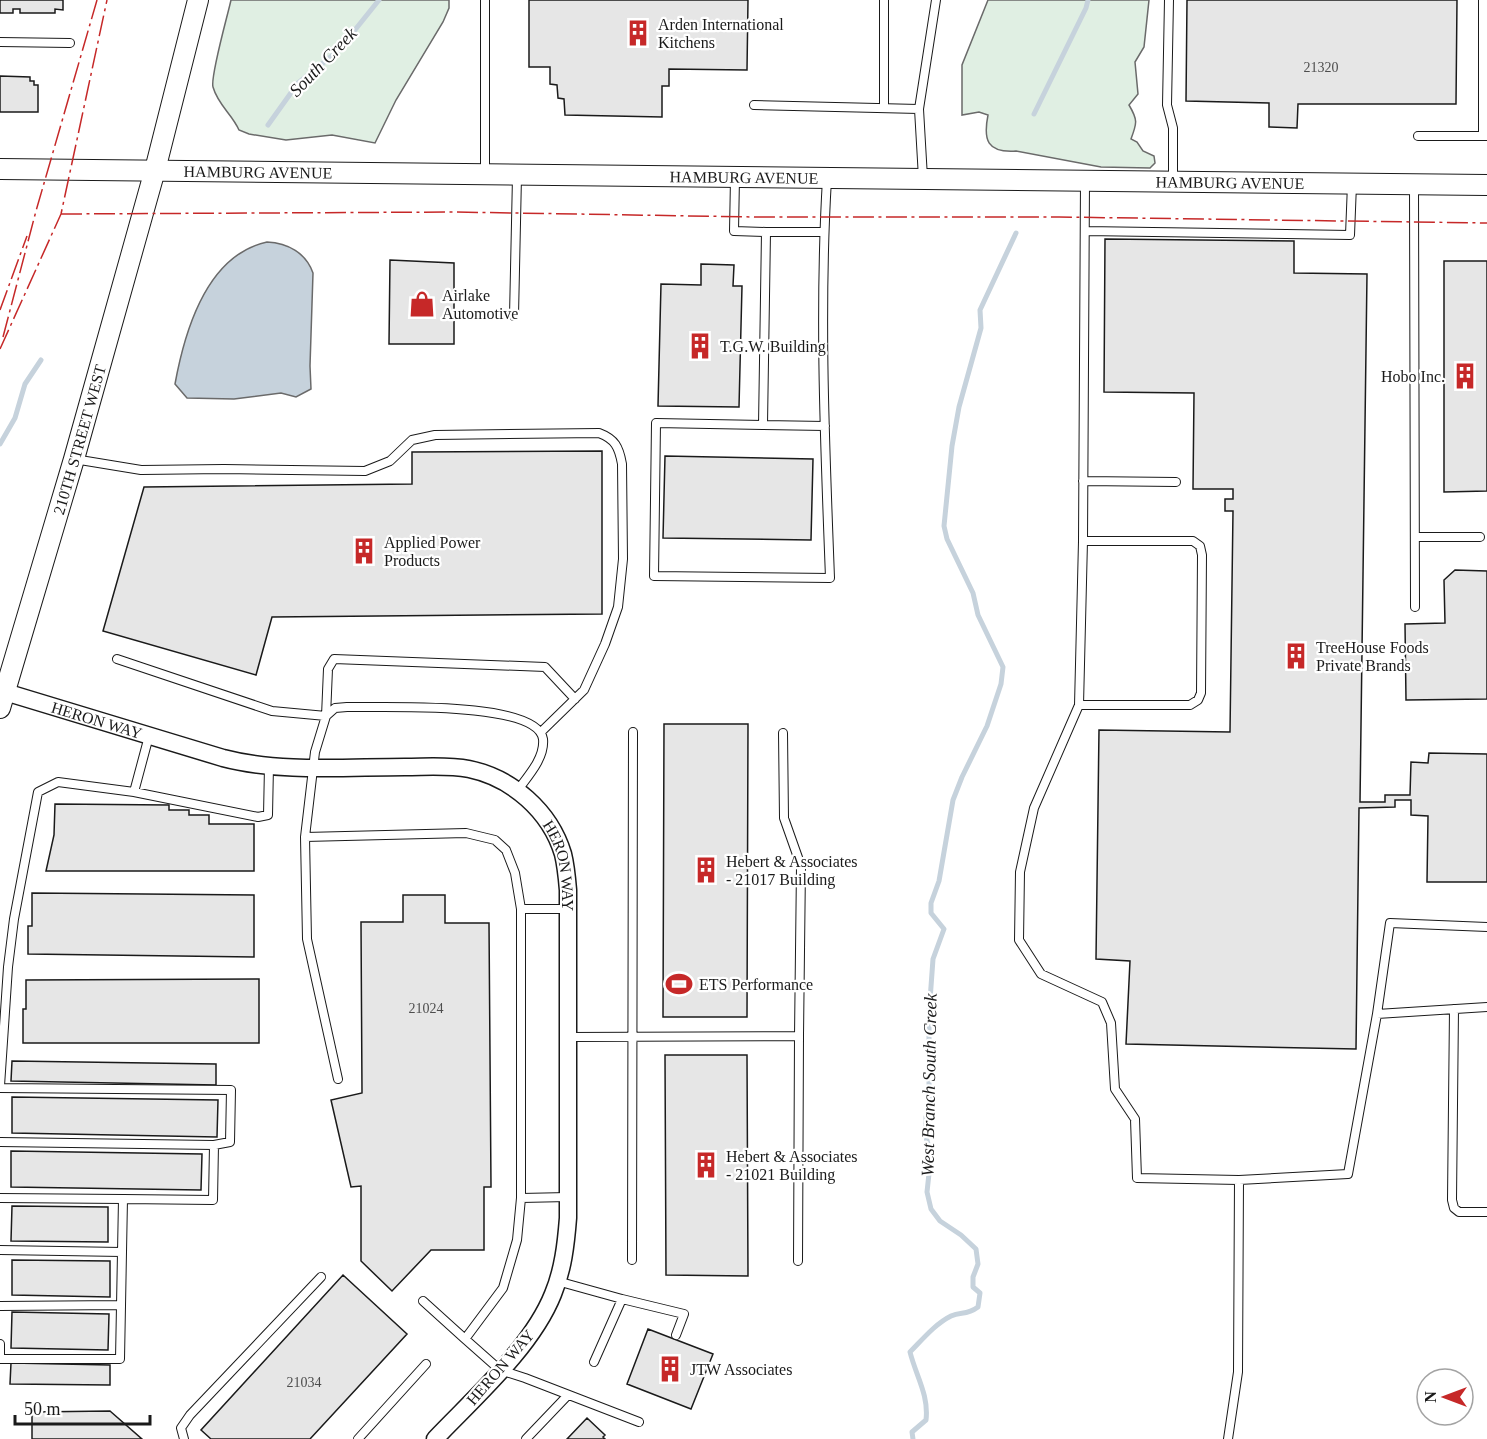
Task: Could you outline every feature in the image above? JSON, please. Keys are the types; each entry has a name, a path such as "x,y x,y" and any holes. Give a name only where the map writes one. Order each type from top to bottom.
{"street":[{"name":"210TH STREET WEST","path":"2,700 74,459 155,170 198,0"},
{"name":"HAMBURG AVENUE","path":"0,169 1487,185"},
{"name":"HERON WAY","path":"2,700 149,736 237,761 269,766 456,767 491,776 517,791 540,812 559,843 566,866 568,909 567,1237 557,1281 536,1327 500,1370 435,1439"}],"lane":[{"path":"485,0 485,175"},
{"path":"884,0 884,107"},
{"path":"923,180 919,109 936,0"},
{"path":"1169,0 1167,105 1173,128 1173,181"},
{"path":"1418,136 1485,136 1483,0"},
{"path":"0,42 70,43"},
{"path":"754,105 919,109"},
{"path":"514,316 517,176"},
{"path":"735,178 734,231 824,232"},
{"path":"825,426 656,423 654,576 830,578 825,426 824,232 827,179"},
{"path":"1085,181 1083,542 1079,705 1034,808 1020,872 1019,940 1041,974 1102,1002 1111,1023 1115,1089 1135,1119 1137,1178 1239,1179 1348,1174 1377,1014 1390,923 1487,927"},
{"path":"1085,231 1350,235 1352,184"},
{"path":"1414,184 1415,607"},
{"path":"763,425 766,232"},
{"path":"74,459 141,470 365,471 390,461 412,440 435,435 598,433 611,437 619,450 622,464 623,558 618,607 584,690 541,732"},
{"path":"1083,481 1176,482"},
{"path":"1415,537 1480,537"},
{"path":"1079,705 1190,705 1198,700 1201,693 1202,555 1200,546 1193,541 1083,542"},
{"path":"117,659 272,711 326,716 335,708 347,707 478,709 507,714 535,725 541,732 543,740 541,755 517,791"},
{"path":"338,1079 307,939 305,837 318,738 326,716 328,669 334,659 545,667 575,699"},
{"path":"632,1260 633,732"},
{"path":"783,733 784,818 801,866 798,1261"},
{"path":"134,792 149,736"},
{"path":"0,1142 214,1145 230,1142 231,1090 0,1087 8,967 14,919 38,792 58,782 134,792 258,817 268,815 269,766"},
{"path":"305,837 466,833 495,840 506,850 515,873 521,909 521,1198 518,1240 503,1288 465,1339"},
{"path":"521,909 568,909"},
{"path":"1377,1014 1487,1007"},
{"path":"1454,1010 1452,1200 1454,1208 1459,1212 1487,1212"},
{"path":"568,1037 799,1036"},
{"path":"0,1198 213,1200 214,1145"},
{"path":"1228,1439 1238,1372 1239,1179"},
{"path":"521,1198 568,1197"},
{"path":"0,1344 0,1359 120,1359 123,1199"},
{"path":"0,1250 122,1252"},
{"path":"184,1439 181,1428 190,1415 321,1277"},
{"path":"557,1281 684,1314 676,1335"},
{"path":"594,1362 622,1299"},
{"path":"423,1301 500,1370 639,1422"},
{"path":"0,1306 121,1305"},
{"path":"358,1439 426,1364"},
{"path":"526,1439 568,1395"}],"green space":[{"path":"231,0 449,0 449,8 396,100 375,143 332,135 286,140 249,134 239,130 215,93 214,71"},
{"path":"988,0 1149,0 1144,47 1135,62 1138,94 1129,105 1136,122 1131,139 1137,142 1143,151 1154,156 1155,163 1150,168 1101,167 1016,151 999,150 989,143 987,138 988,115 979,112 962,115 962,65"}],"shaded area":[{"path":"267,242 282,244 295,250 306,260 313,273 311,389 296,397 281,393 234,399 187,398 175,384 185,340 202,297 214,278 229,262 246,250"}],"building":[{"path":"0,0 63,0 63,10 55,9 55,13 20,13 20,9 13,9 13,13 0,13"},
{"name":"Arden International Kitchens","path":"529,0 748,0 747,70 669,69 669,86 662,86 662,117 565,115 564,99 558,98 557,85 550,84 550,67 529,67"},
{"path":"1187,0 1457,0 1456,104 1298,104 1297,128 1269,127 1269,103 1186,101"},
{"path":"0,76 30,77 34,85 38,85 38,112 0,112"},
{"name":"TreeHouse Foods Private Brands","path":"1105,239 1294,241 1294,273 1367,274 1360,802 1385,802 1385,795 1410,795 1411,762 1428,763 1429,753 1487,754 1487,882 1427,882 1428,816 1411,815 1411,800 1395,800 1395,807 1359,808 1356,1049 1126,1044 1130,961 1096,959 1099,730 1230,732 1233,511 1225,511 1225,499 1233,499 1233,489 1193,489 1194,393 1104,392"},
{"name":"Airlake Automotive","path":"390,260 454,263 454,344 389,344"},
{"name":"Hobo Inc.","path":"1444,261 1487,261 1487,491 1444,492"},
{"name":"T.G.W. Building","path":"701,264 734,265 733,286 742,286 739,407 658,406 661,284 701,285"},
{"name":"Applied Power Products","path":"602,451 602,614 272,617 256,675 103,631 144,487 412,484 412,452"},
{"path":"665,456 813,459 811,540 663,538"},
{"path":"1455,570 1487,571 1487,699 1406,700 1405,624 1445,623 1444,580"},
{"name":"Hebert & Associates - 21017 Building","path":"664,724 748,724 747,1017 663,1017"},
{"path":"55,804 169,805 169,810 189,810 189,815 209,815 209,824 254,824 254,871 46,871 54,835"},
{"path":"32,893 254,895 254,957 28,954 28,926 32,926"},
{"path":"403,895 445,895 445,923 489,923 491,1187 484,1187 484,1250 431,1250 392,1291 361,1261 361,1186 351,1187 331,1100 362,1093 361,922 403,922"},
{"path":"259,979 259,1043 23,1043 26,980"},
{"name":"Hebert & Associates - 21021 Building","path":"665,1055 747,1055 748,1276 666,1275"},
{"path":"12,1061 216,1064 216,1085 11,1081"},
{"path":"12,1097 218,1100 217,1137 12,1133"},
{"path":"11,1151 202,1154 201,1190 11,1187"},
{"path":"12,1206 108,1207 108,1242 11,1241"},
{"path":"12,1260 110,1261 110,1297 12,1295"},
{"path":"343,1275 407,1334 310,1439 211,1439 201,1430"},
{"path":"12,1312 109,1314 108,1350 11,1348"},
{"name":"JTW Associates","path":"648,1329 713,1354 691,1409 627,1384"},
{"path":"11,1363 110,1365 110,1385 10,1384"},
{"path":"110,1411 142,1439 32,1439 32,1412"},
{"path":"587,1418 605,1435 603,1437 605,1439 567,1439"}],"waterway":[{"name":"South Creek","path":"268,125 298,83 338,51 379,0"},
{"name":"West Branch South Creek","path":"1034,114 1088,0"},
{"name":"West Branch South Creek","path":"913,1439 912,1432 926,1420 926,1402 910,1352 945,1319 970,1312 978,1307 980,1293 973,1287 973,1277 978,1264 976,1249 961,1235 940,1221 931,1209 927,1192 931,1155 926,1137 926,1117 932,1097 929,1085 929,1014 933,959 944,929 931,913 931,903 939,881 953,800 987,726 1001,684 1003,667 978,615 973,593 947,539 944,526 952,446 959,407 981,328 980,310 1016,233"},
{"name":"South Creek","path":"0,444 15,418 25,384 41,360"}],"power":[{"path":"3,337 36,211 97,0"},
{"path":"0,349 61,214 107,0"},
{"path":"61,214 455,212 754,217 1059,217 1487,223"},
{"path":"0,310 27,236"}],"place":[{"name":"Arden International Kitchens","path":"638,33"},
{"name":"Airlake Automotive","path":"422,304"},
{"name":"T.G.W. Building","path":"700,346"},
{"name":"Hobo Inc.","path":"1465,376"},
{"name":"Applied Power Products","path":"364,551"},
{"name":"TreeHouse Foods Private Brands","path":"1296,656"},
{"name":"Hebert & Associates - 21017 Building","path":"706,870"},
{"name":"ETS Performance","path":"679,984"},
{"name":"Hebert & Associates - 21021 Building","path":"706,1165"},
{"name":"JTW Associates","path":"670,1369"}]}
